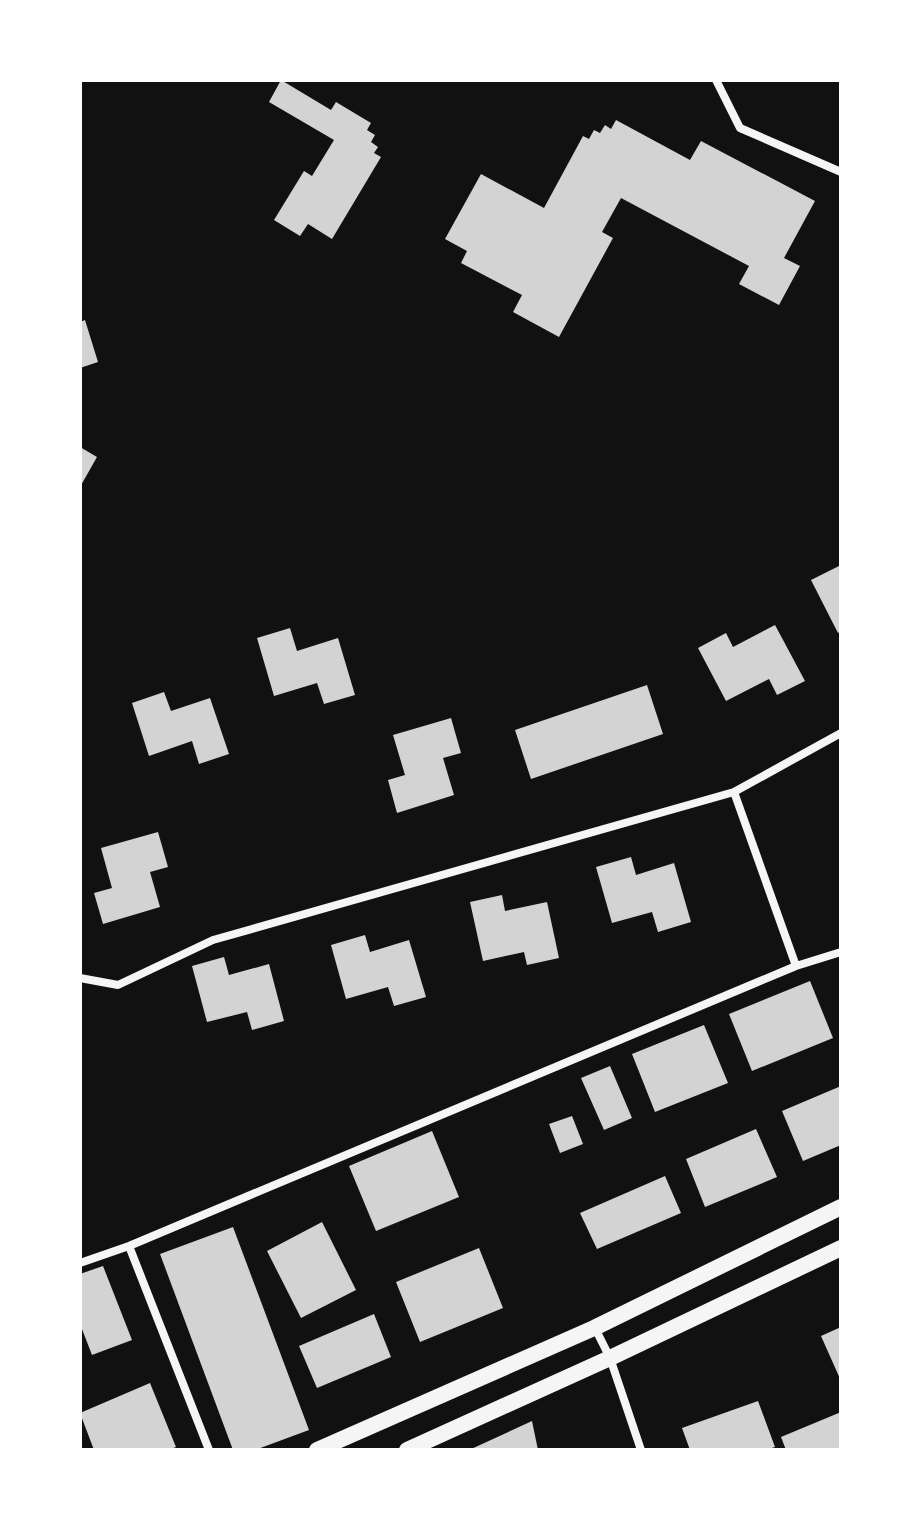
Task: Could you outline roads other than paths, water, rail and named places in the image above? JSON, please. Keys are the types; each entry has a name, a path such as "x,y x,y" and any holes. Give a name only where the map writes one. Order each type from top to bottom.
{"main road":[{"path":"317,1450 594,1328 841,1207"},
{"path":"407,1450 841,1248"}],"street":[{"path":"716,80 740,128 841,172"},
{"path":"80,978 118,985 213,940 734,792 841,733"},
{"path":"734,792 796,966"},
{"path":"80,1263 129,1246 796,966 841,952"},
{"path":"129,1246 209,1450"},
{"path":"594,1328 610,1358 641,1450"}]}
